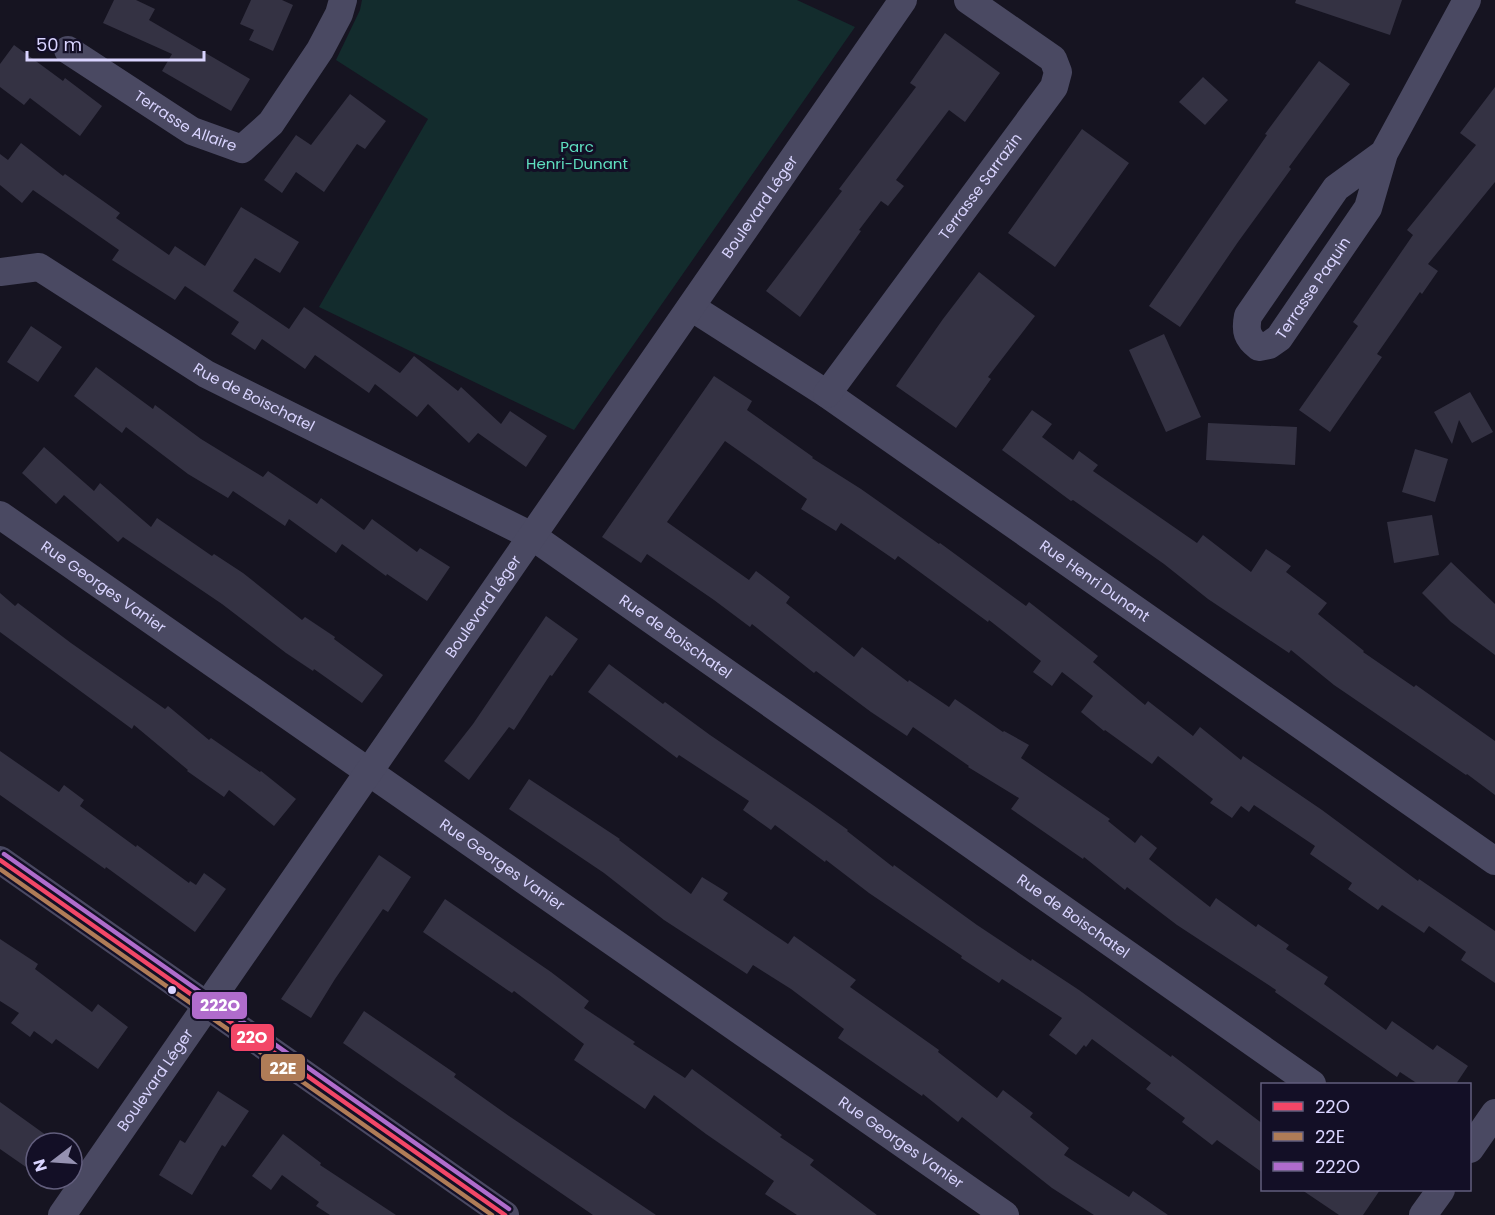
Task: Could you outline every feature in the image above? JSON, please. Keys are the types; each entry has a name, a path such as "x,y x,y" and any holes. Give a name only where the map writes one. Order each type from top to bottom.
{"street":[{"name":"Terrasse Allaire","path":"68,50 192,130 242,149 272,123 320,50 339,14 343,0"},
{"name":"Boulevard Léger","path":"62,1215 903,0"},
{"name":"Terrasse Sarrazin","path":"827,394 1054,87 1058,72 1053,59 968,0"},
{"name":"Terrasse Paquin","path":"1384,153 1336,188 1248,316 1245,328 1250,340 1259,347 1269,345 1279,338 1368,208 1384,153 1467,0"},
{"name":"Rue de Boischatel","path":"0,272 39,267 206,374 532,536 1311,1083"},
{"name":"Rue Henri Dunant","path":"691,307 827,394 1495,861"},
{"name":"Rue Georges Vanier","path":"0,515 1005,1215"},
{"path":"0,860 505,1215"},
{"path":"1471,1148 1495,1113"},
{"path":"1423,1215 1440,1191"}],"green space":[{"name":"Parc Henri-Dunant","path":"362,0 797,0 855,27 574,430 319,307 428,119 336,60 360,10"}],"building":[{"path":"114,0 136,0 155,9 149,20 250,79 231,111 162,71 172,54 103,23"},
{"path":"251,0 282,0 293,5 273,51 249,40 254,30 240,24"},
{"path":"1296,0 1402,0 1390,35 1295,3"},
{"path":"945,33 1000,73 965,122 949,110 896,180 904,186 888,206 881,201 800,317 766,291 842,191 839,189 916,87 910,83"},
{"path":"14,45 63,81 65,78 102,106 80,136 30,98 24,105 0,87 0,64"},
{"path":"1319,61 1350,84 1289,167 1291,169 1180,327 1149,306 1267,135 1265,134"},
{"path":"1203,77 1228,100 1205,125 1179,102"},
{"path":"1495,87 1495,182 1428,264 1438,271 1422,294 1420,292 1377,354 1382,357 1330,432 1299,410 1358,326 1353,322 1413,235 1407,230 1476,145 1460,133"},
{"path":"350,94 386,121 365,149 357,144 324,192 296,172 282,193 264,180 296,135 311,145"},
{"path":"1082,129 1129,163 1055,267 1008,233"},
{"path":"21,143 63,176 65,174 120,213 116,218 169,255 175,246 205,266 241,207 299,242 280,273 255,258 233,291 289,329 304,307 400,373 414,356 458,391 461,387 501,424 510,411 547,436 526,467 478,433 469,443 428,404 417,417 375,384 369,393 315,355 305,369 262,339 255,350 231,334 239,322 185,286 175,300 112,260 119,250 33,190 22,203 0,185 0,154 8,160"},
{"path":"979,272 1035,316 988,377 991,379 956,428 896,386"},
{"path":"31,326 62,347 38,382 7,362"},
{"path":"1164,334 1201,417 1166,432 1129,350"},
{"path":"96,367 153,409 155,405 201,439 263,477 268,471 317,504 321,498 364,530 372,519 417,552 420,548 450,567 427,601 387,574 386,576 342,544 336,553 289,519 285,526 233,491 228,498 188,474 126,427 122,433 74,396"},
{"path":"714,376 752,401 747,410 812,458 940,543 1026,606 1029,602 1098,656 1093,662 1145,705 1148,701 1193,736 1200,727 1241,760 1243,756 1322,810 1418,881 1419,879 1495,931 1495,983 1461,960 1466,952 1429,926 1424,933 1382,905 1378,910 1348,889 1352,883 1310,854 1315,846 1254,805 1249,812 1241,806 1232,818 1210,803 1213,799 1158,756 1152,764 1104,731 1081,712 1093,696 1062,672 1052,686 1033,672 1041,661 989,620 988,622 898,556 895,560 841,523 836,531 801,509 807,499 725,441 667,522 749,580 756,571 790,597 786,603 854,657 862,647 908,682 909,680 949,707 955,699 1003,732 1029,745 1021,758 1110,819 1108,821 1135,843 1141,835 1157,848 1149,859 1210,907 1216,898 1256,927 1258,924 1289,945 1286,949 1328,977 1324,984 1386,1030 1392,1021 1433,1050 1437,1045 1468,1066 1457,1083 1416,1083 1400,1072 1397,1077 1275,992 1276,990 1177,925 1127,887 1125,890 1084,857 1083,859 1011,809 1019,798 968,767 913,727 907,736 816,671 814,673 752,624 750,627 647,554 641,563 602,537"},
{"path":"1470,392 1493,432 1472,443 1459,420 1452,444 1434,412"},
{"path":"1032,410 1052,424 1042,437 1073,460 1079,451 1098,465 1093,471 1197,543 1203,535 1251,572 1266,549 1291,566 1286,572 1327,603 1318,614 1363,652 1414,687 1416,685 1495,741 1495,795 1334,685 1291,650 1289,653 1208,599 1164,564 1073,500 1071,501 1002,450"},
{"path":"1208,423 1297,427 1295,465 1206,460"},
{"path":"44,447 94,491 100,483 151,527 157,518 212,556 214,554 243,573 302,620 305,617 335,637 334,639 383,675 362,703 314,669 313,671 286,653 222,604 123,537 118,542 64,495 56,504 22,473"},
{"path":"1415,449 1448,459 1435,502 1402,492"},
{"path":"1432,515 1439,555 1394,563 1387,522"},
{"path":"1451,562 1495,604 1495,655 1451,622 1422,593"},
{"path":"0,593 15,606 18,603 165,709 168,706 209,740 211,738 261,771 296,799 274,826 229,790 224,797 187,771 134,725 132,729 0,632"},
{"path":"546,616 578,639 552,676 550,675 514,730 509,727 469,780 444,761 473,724"},
{"path":"609,664 663,704 665,702 848,830 893,867 894,865 1031,961 1032,959 1079,990 1171,1057 1172,1055 1261,1122 1261,1172 1217,1140 1212,1145 1182,1122 1185,1118 1146,1089 1151,1083 1092,1039 1076,1055 1049,1035 1062,1018 1002,979 999,983 961,958 962,956 775,825 771,830 743,810 749,801 679,755 677,758 588,692"},
{"path":"0,751 59,792 64,785 84,800 80,806 189,883 190,881 196,885 204,873 226,889 195,932 106,867 105,869 0,795"},
{"path":"529,779 620,839 691,894 702,877 728,893 723,900 788,944 794,936 856,980 850,987 939,1050 938,1052 997,1098 1003,1090 1033,1113 1030,1117 1069,1148 1064,1155 1129,1197 1133,1191 1168,1215 1094,1215 1052,1188 962,1117 958,1122 923,1094 922,1096 838,1038 844,1029 791,989 753,965 747,974 664,920 604,873 509,809"},
{"path":"379,855 411,877 388,912 383,909 311,1018 281,999"},
{"path":"445,899 589,1001 584,1008 635,1042 633,1044 685,1078 692,1069 782,1135 780,1137 814,1160 810,1165 877,1215 797,1215 765,1194 774,1181 654,1095 645,1109 574,1060 584,1044 514,991 512,993 423,932"},
{"path":"0,939 38,964 35,969 92,1012 98,1004 128,1027 98,1069 56,1039 52,1044 34,1031 30,1037 11,1023 19,1013 0,1001"},
{"path":"364,1011 456,1074 454,1077 509,1116 656,1215 593,1215 343,1043"},
{"path":"218,1091 249,1111 225,1147 222,1145 192,1195 159,1175 180,1140 185,1143"},
{"path":"0,1102 40,1131 24,1131 24,1166 0,1149"},
{"path":"283,1134 321,1163 320,1165 396,1215 330,1215 316,1206 319,1202 282,1175 271,1190 252,1176"},
{"path":"1303,1191 1379,1191 1363,1215 1339,1215"}],"transit line":[{"name":"222O","path":"4,854 509,1209"},
{"name":"22O","path":"0,860 505,1215"},
{"name":"22E","path":"0,869 492,1215"}]}
